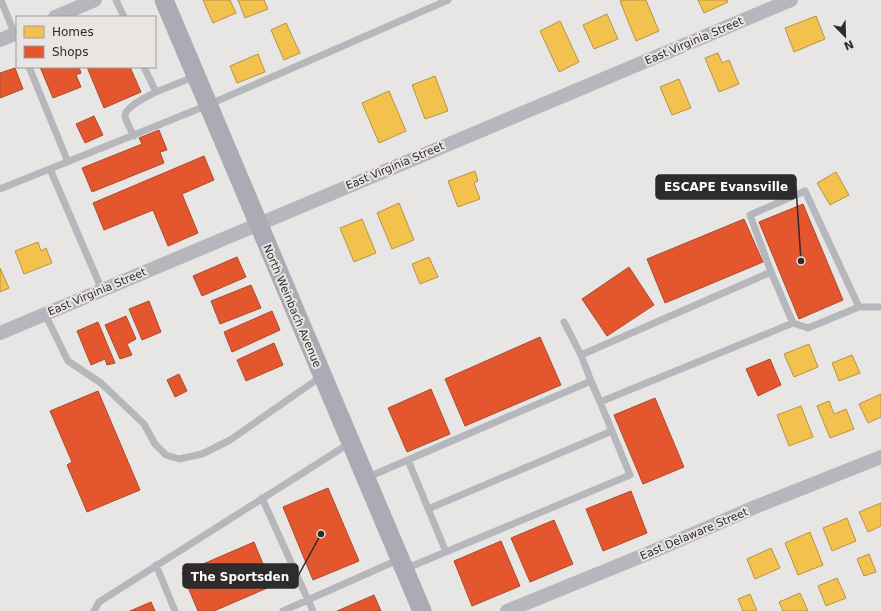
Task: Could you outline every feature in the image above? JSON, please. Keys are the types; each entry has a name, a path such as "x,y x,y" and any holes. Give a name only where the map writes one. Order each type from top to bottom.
{"main road":[{"name":"North Weinbach Avenue","path":"164,0 422,611"}],"street":[{"path":"57,16 94,0"},
{"name":"East Virginia Street","path":"0,333 791,0"},
{"path":"0,40 16,35"},
{"name":"East Delaware Street","path":"507,611 654,551 755,507 881,457"}],"lane":[{"path":"1,0 16,35"},
{"path":"116,0 124,16"},
{"path":"0,189 208,105 448,0"},
{"path":"29,68 68,162"},
{"path":"144,68 156,92"},
{"path":"134,136 126,119 125,114 128,108 156,92 196,76"},
{"path":"50,169 102,290"},
{"path":"793,323 771,272 750,215 805,191 859,307"},
{"path":"581,354 771,272"},
{"path":"600,402 793,323 808,328 859,307 881,307"},
{"path":"45,314 68,361 101,383 144,424 155,444 166,455 179,459 202,454 230,440 322,376"},
{"path":"283,611 402,564 446,552 630,475 581,354 564,322"},
{"path":"365,478 591,380"},
{"path":"428,509 612,431"},
{"path":"94,611 99,602 350,443"},
{"path":"408,460 446,552"},
{"path":"262,498 313,611"},
{"path":"156,565 175,611"}],"building: Homes":[{"path":"203,0 230,0 236,13 213,23"},
{"path":"238,0 264,0 268,9 245,18"},
{"path":"646,0 659,31 636,41 620,1"},
{"path":"698,0 727,0 728,2 704,13"},
{"path":"607,14 618,39 594,49 583,25"},
{"path":"816,16 825,39 794,52 785,28"},
{"path":"560,21 579,62 559,72 540,31"},
{"path":"286,23 300,53 284,60 271,30"},
{"path":"718,53 722,63 729,60 739,84 719,92 705,58"},
{"path":"258,54 265,72 237,83 230,66"},
{"path":"435,76 448,111 425,119 412,85"},
{"path":"679,79 691,108 672,115 660,87"},
{"path":"389,91 406,131 379,143 362,103"},
{"path":"475,171 478,181 474,183 480,199 458,207 448,181"},
{"path":"836,172 849,195 830,205 817,183"},
{"path":"399,203 414,240 392,249 377,213"},
{"path":"362,219 376,253 354,262 340,228"},
{"path":"38,242 41,251 46,248 52,263 24,274 15,251"},
{"path":"429,257 438,277 420,284 412,264"},
{"path":"0,268 9,288 0,292"},
{"path":"809,344 818,367 794,377 784,354"},
{"path":"852,355 860,373 839,381 832,363"},
{"path":"881,394 881,417 868,423 859,404"},
{"path":"829,401 834,414 846,409 854,429 830,438 817,406"},
{"path":"801,406 813,437 789,446 777,415"},
{"path":"881,503 881,526 868,532 859,512"},
{"path":"847,518 856,541 832,551 823,528"},
{"path":"810,532 823,565 798,575 785,543"},
{"path":"771,548 780,568 755,579 747,559"},
{"path":"869,554 876,572 864,576 857,559"},
{"path":"837,578 846,598 826,606 818,586"},
{"path":"800,593 808,611 783,611 779,602"},
{"path":"750,594 757,611 743,611 738,599"}],"building: Shops":[{"path":"15,68 23,89 0,98 0,73"},
{"path":"40,68 79,68 81,73 76,75 81,87 53,98"},
{"path":"87,68 130,68 141,92 104,108"},
{"path":"94,116 103,135 85,143 76,124"},
{"path":"159,130 167,150 160,152 164,163 92,192 82,168 142,144 139,138"},
{"path":"204,156 214,180 182,194 198,233 168,246 153,210 104,230 93,203"},
{"path":"803,204 843,300 799,319 759,222"},
{"path":"744,219 763,262 665,303 647,259"},
{"path":"237,257 246,277 202,296 193,276"},
{"path":"629,267 654,305 607,336 582,299"},
{"path":"251,285 261,308 220,324 211,301"},
{"path":"149,301 161,332 142,340 129,309"},
{"path":"272,311 280,330 232,352 224,332"},
{"path":"126,316 136,339 127,344 132,355 120,359 105,325"},
{"path":"98,322 115,363 107,365 105,359 91,365 77,331"},
{"path":"540,337 561,385 465,426 445,379"},
{"path":"274,343 283,365 246,381 237,360"},
{"path":"770,359 781,385 758,396 746,369"},
{"path":"179,374 187,391 175,397 167,380"},
{"path":"431,389 450,434 407,452 388,408"},
{"path":"98,391 140,490 87,512 67,465 72,462 50,411"},
{"path":"655,398 684,467 643,484 614,415"},
{"path":"328,488 359,561 313,580 283,507"},
{"path":"631,491 647,533 603,551 586,509"},
{"path":"554,520 573,564 530,582 511,538"},
{"path":"501,541 520,586 472,606 454,561"},
{"path":"254,542 272,586 214,611 198,611 182,573"},
{"path":"374,595 381,611 337,611"},
{"path":"151,602 155,611 130,611"}],"place":[{"name":"ESCAPE Evansville","path":"801,261"},
{"name":"The Sportsden","path":"321,534"}]}
